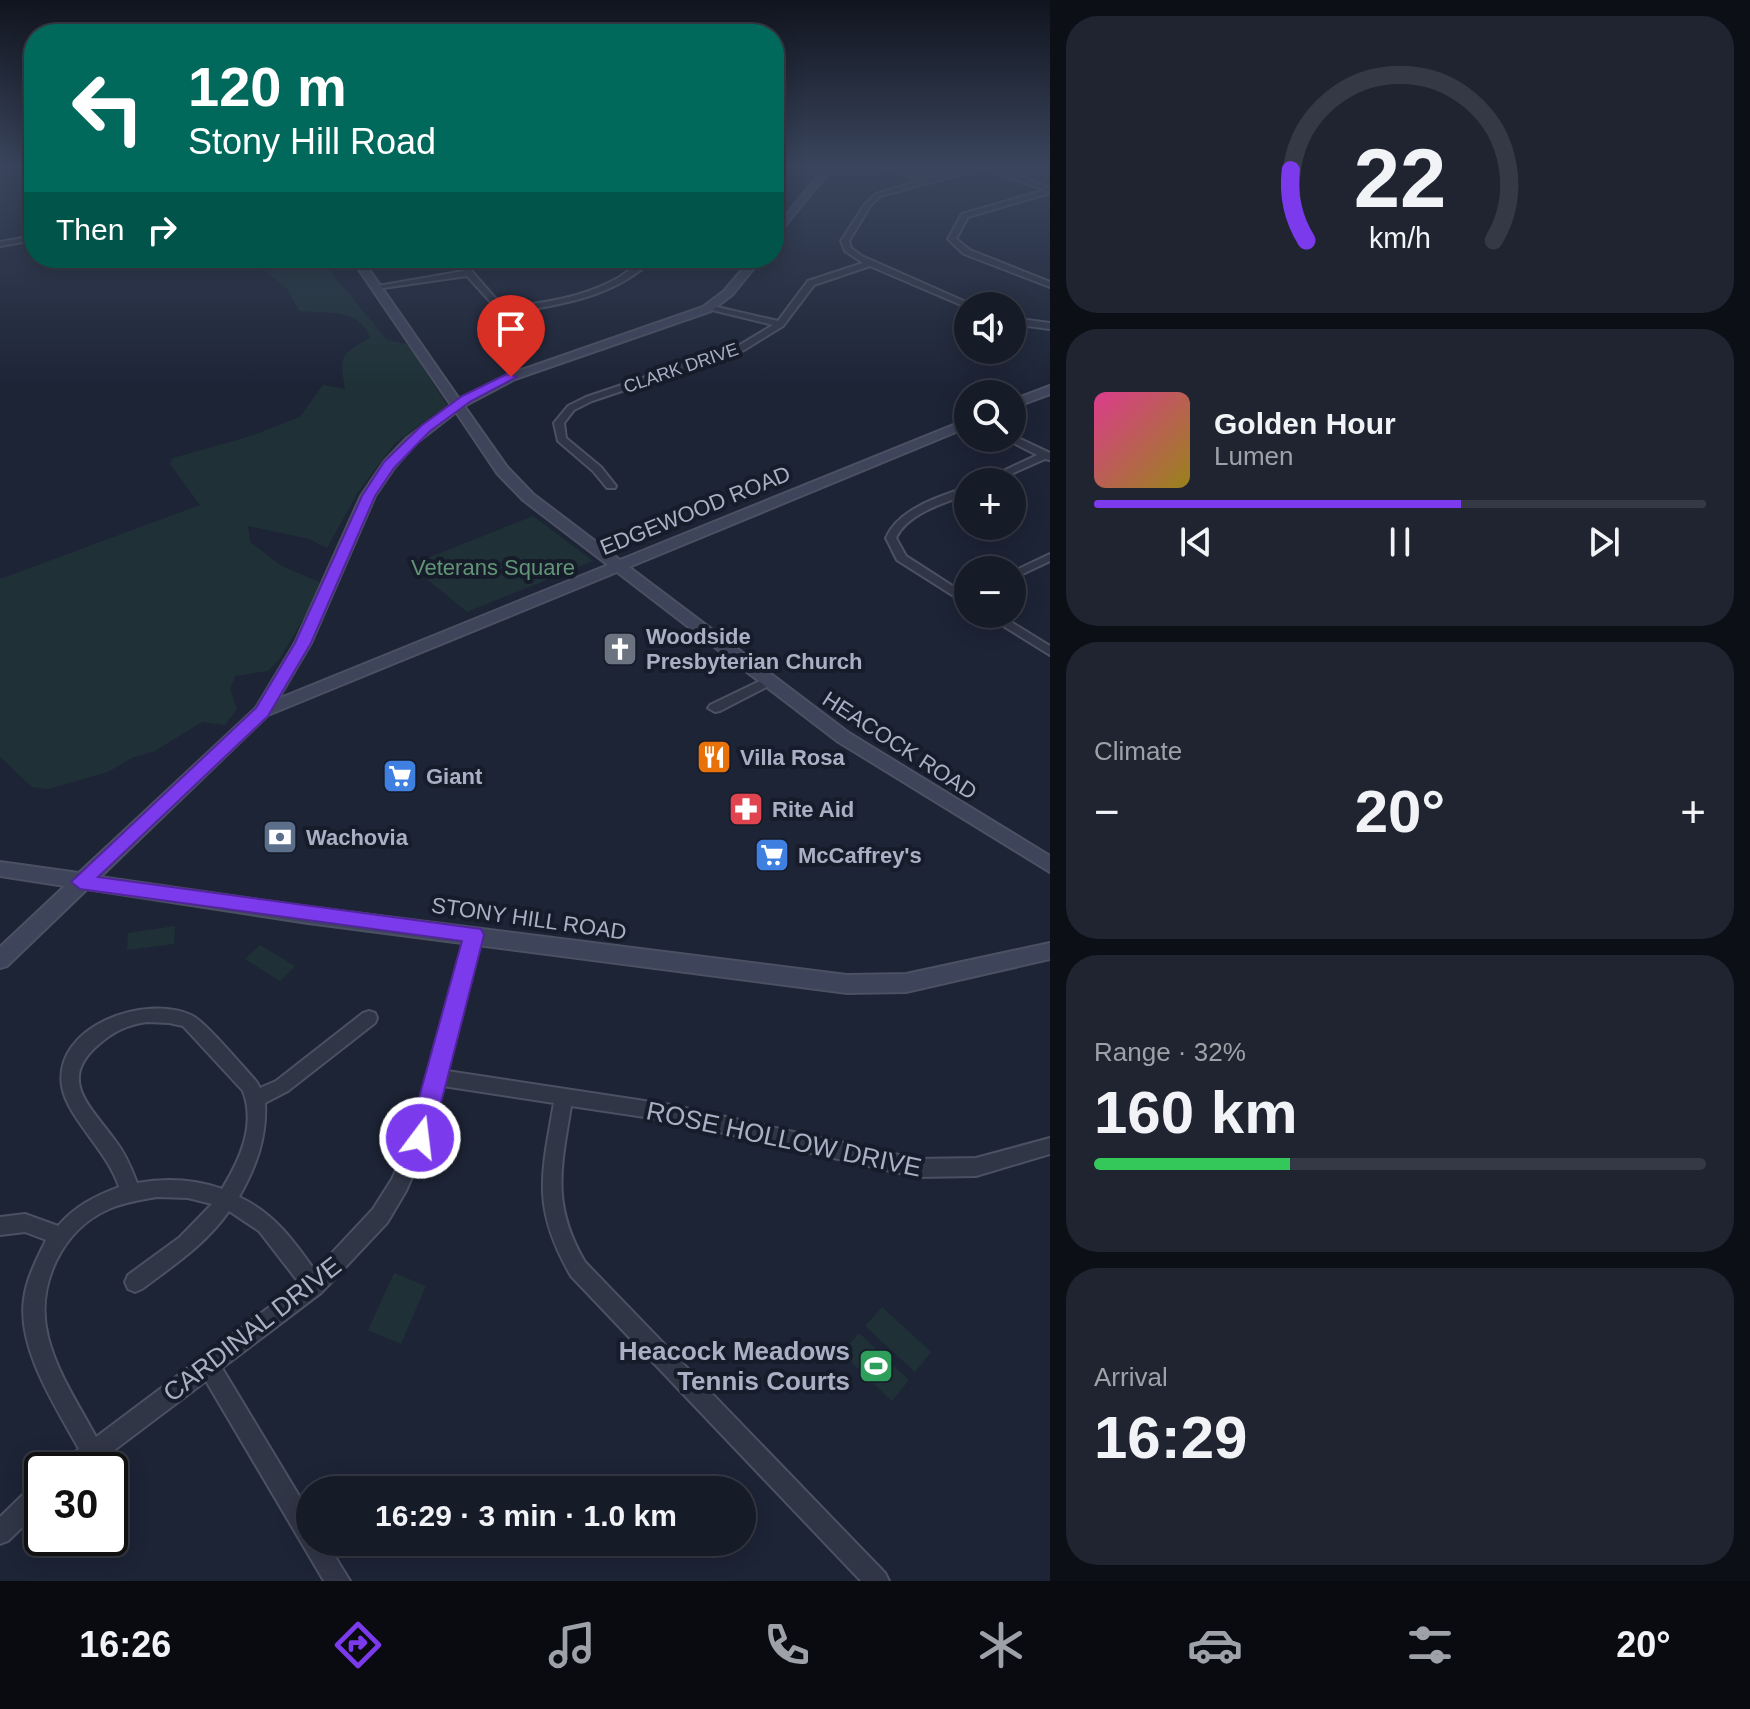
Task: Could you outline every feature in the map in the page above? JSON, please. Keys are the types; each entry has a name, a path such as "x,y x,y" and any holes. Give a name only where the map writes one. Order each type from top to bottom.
{"main road":[{"name":"HEACOCK ROAD","path":"363,268 511,480 546,512 768,681 883,763 1050,865"},
{"path":"0,960 262,712 303,643 378,480 411,441 460,404 524,371 680,321 711,307 728,293 749,268"},
{"path":"1026,399 1050,390"},
{"name":"EDGEWOOD ROAD","path":"262,712 954,429"},
{"name":"STONY HILL ROAD","path":"0,869 847,984 906,983 1050,951"}],"street":[{"path":"0,244 24,240"},
{"path":"846,240 851,252 870,263 954,299"},
{"path":"953,240 967,252 1050,285"},
{"name":"CLARK DRIVE","path":"611,486 597,469 561,439 559,423 567,411 589,399 741,348 780,324 811,283 870,263"},
{"path":"465,268 518,329"},
{"path":"503,311 615,284 640,268"},
{"path":"376,287 469,273"},
{"path":"711,307 780,324"},
{"path":"1026,323 1050,326"},
{"path":"1026,446 1047,456"},
{"path":"1018,468 1047,456"},
{"path":"954,496 903,520 893,529 891,538 901,558 954,591"},
{"path":"1026,569 1050,557"},
{"path":"1013,628 1050,651"},
{"path":"715,708 768,681"},
{"name":"CARDINAL DRIVE","path":"94,1452 314,1286 354,1247 394,1194 420,1138 474,935"},
{"path":"130,1191 122,1162 74,1102 68,1086 71,1066 98,1033 110,1025 137,1017 168,1015 189,1021 250,1086 257,1098 257,1139 225,1199 205,1228 135,1282"},
{"path":"257,1098 282,1086 369,1018"},
{"name":"ROSE HOLLOW DRIVE","path":"436,1077 671,1113 917,1168 976,1167 1050,1146"},
{"path":"564,1096 551,1207 561,1244 578,1269 877,1581"},
{"path":"92,1452 50,1368 34,1322 36,1289 43,1266 60,1236 90,1210 130,1191 177,1187 225,1199 262,1222 314,1286"},
{"path":"0,1226 25,1223 60,1236"},
{"path":"209,1366 296,1512"},
{"path":"0,1533 24,1510"},
{"path":"322,1556 338,1581"}],"green space":[{"path":"261,268 328,268 387,340 407,344 447,405 395,443 358,492 327,548 309,539 248,526 250,542 280,565 319,582 315,599 279,660 268,671 235,676 230,689 237,709 225,725 202,722 155,751 132,758 108,772 48,789 32,787 0,757 0,579 200,505 170,464 173,458 251,436 300,417 323,385 345,389 344,358 352,348 370,338 365,328 358,321 340,314 299,311 288,290"},
{"name":"Veterans Square","path":"533,516 593,561 467,612 410,565"},
{"path":"175,926 174,944 127,950 128,933"},
{"path":"260,945 295,966 280,981 245,959"},
{"path":"394,1273 426,1286 401,1344 368,1330"},
{"name":"Heacock Meadows Tennis Courts","path":"882,1307 931,1352 915,1372 865,1326"},
{"name":"Heacock Meadows Tennis Courts","path":"859,1333 909,1380 892,1401 842,1353"}],"place":[{"name":"Woodside Presbyterian Church","path":"620,649"},
{"name":"Villa Rosa","path":"714,757"},
{"name":"Giant","path":"400,776"},
{"name":"Rite Aid","path":"746,809"},
{"name":"Wachovia","path":"280,837"},
{"name":"McCaffrey's","path":"772,855"},
{"name":"Heacock Meadows Tennis Courts","path":"876,1366"}],"route":[{"path":"420,1138 474,935 80,882 262,712 303,643 368,496 400,452 467,398 511,377"}]}
